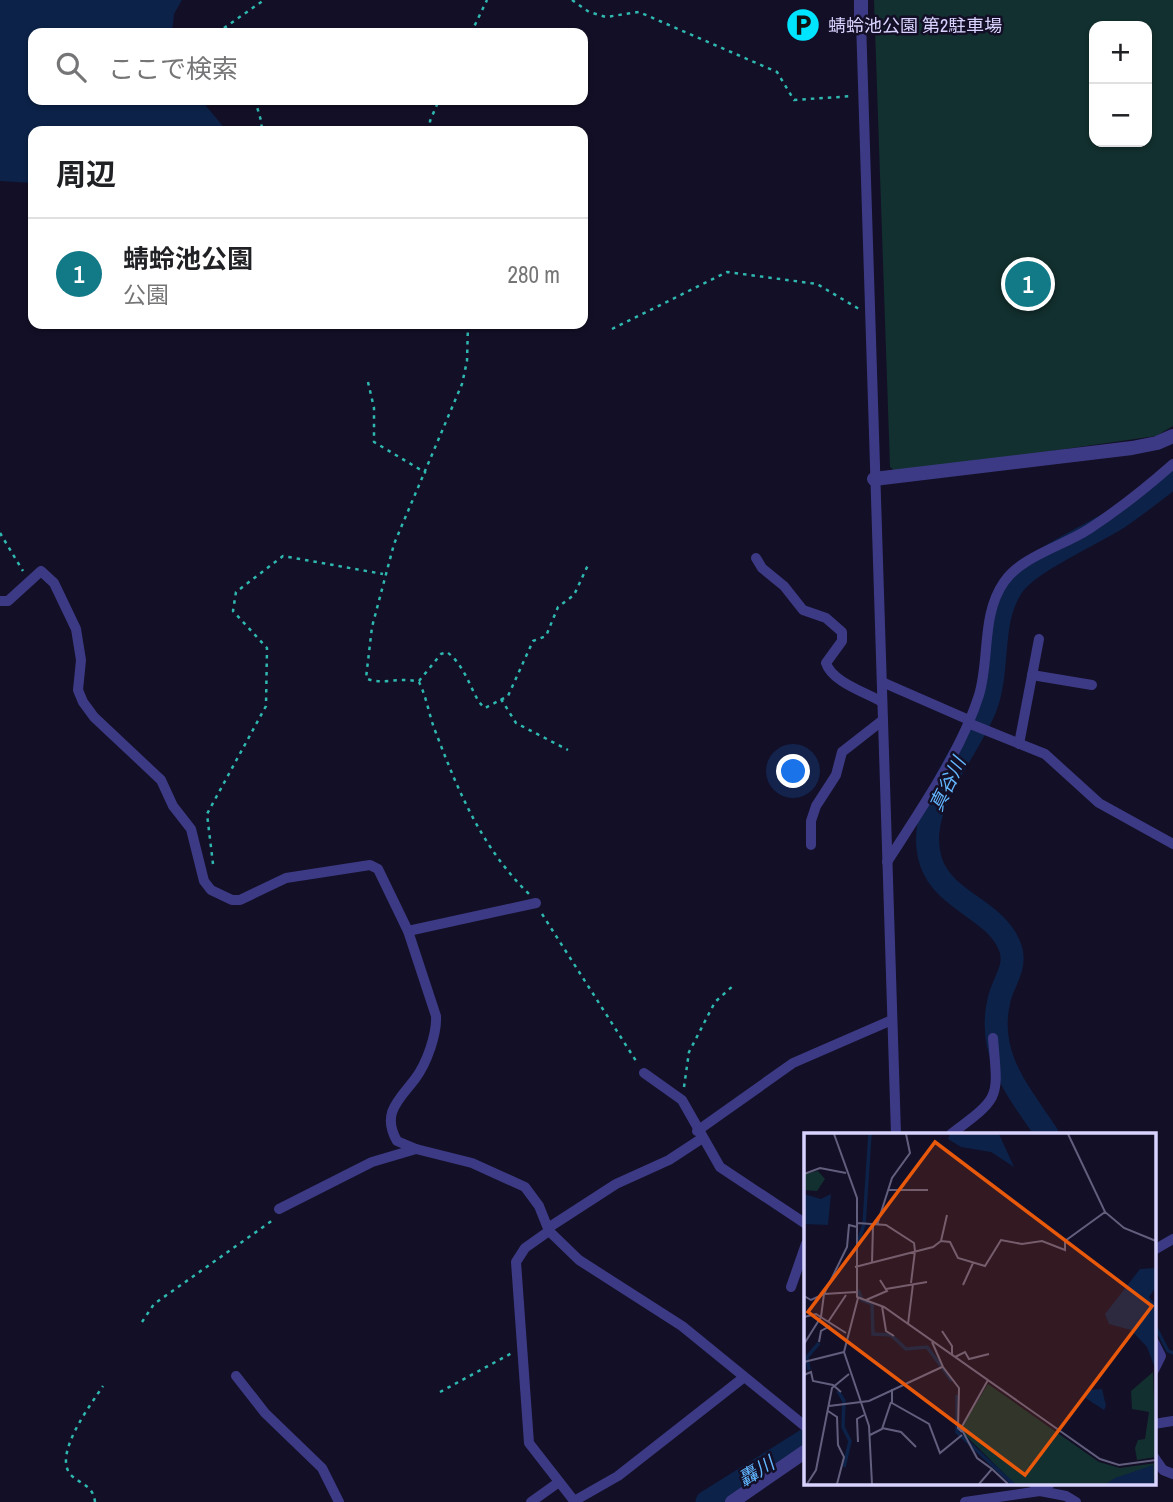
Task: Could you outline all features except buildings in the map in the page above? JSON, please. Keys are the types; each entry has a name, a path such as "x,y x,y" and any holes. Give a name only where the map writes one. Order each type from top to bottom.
{"street":[{"path":"861,0 896,1133"},
{"path":"874,479 1132,448 1157,443 1173,436"},
{"path":"887,862 923,806 968,722 980,693 994,600 1005,580 1028,562 1090,528 1173,464"},
{"path":"756,558 762,568 784,586 803,610 826,618 842,632 842,641 826,663 829,672 841,682 855,686 882,702"},
{"path":"0,601 8,601 28,580 40,571 45,572 60,593 80,642 78,690 83,702 94,718 162,780 173,806 191,829 200,868 211,890 232,900 240,900 286,878 370,865 378,869 408,931 436,1016 436,1029 417,1077 391,1107 390,1121 397,1142 472,1163 525,1187 539,1206 549,1229 579,1260 682,1326 804,1425"},
{"path":"1019,744 1039,639"},
{"path":"1032,674 1092,685"},
{"path":"882,682 1045,754 1099,803 1173,844"},
{"path":"811,845 811,821 816,806 836,775 842,752 883,720"},
{"path":"408,931 536,903"},
{"path":"743,1378 618,1476 575,1501 529,1443 516,1262 525,1248 549,1229 616,1184 669,1160 793,1063 892,1020"},
{"path":"954,1133 982,1111 995,1092 998,1079 993,1038"},
{"path":"644,1073 682,1100 699,1135 720,1167 804,1223"},
{"path":"279,1209 372,1162 416,1149"},
{"path":"1156,1249 1173,1239"},
{"path":"791,1287 804,1250"},
{"path":"1156,1346 1161,1356 1173,1362"},
{"path":"1156,1366 1161,1356"},
{"path":"236,1376 265,1413 322,1468 339,1502"},
{"path":"742,1499 804,1452"},
{"path":"1156,1460 1164,1470 1173,1474"},
{"path":"531,1502 559,1482"},
{"path":"965,1502 1037,1487 1076,1502"}],"path":[{"path":"224,28 264,0"},
{"path":"474,28 488,0"},
{"path":"572,0 589,12 606,17 639,12 777,72 794,100 864,95"},
{"path":"256,105 261,126"},
{"path":"430,126 437,105"},
{"path":"611,329 691,293 727,272 817,284 870,316"},
{"path":"419,682 408,678 372,681 366,677 372,627 394,544 462,384 467,361 468,329"},
{"path":"368,382 374,408 374,442 426,473"},
{"path":"0,533 28,580"},
{"path":"214,871 207,814 267,706 267,648 233,611 236,592 283,556 333,562 384,574"},
{"path":"419,682 441,654 447,652 468,675 480,704 485,708 508,696 533,641 546,636 558,607 574,594 588,565"},
{"path":"419,682 446,759 480,834 502,868 536,903 552,933 644,1073"},
{"path":"501,699 516,723 568,750"},
{"path":"682,1100 689,1052 715,1002 735,984"},
{"path":"142,1322 154,1304 268,1226 279,1209"},
{"path":"440,1392 522,1350"},
{"path":"95,1502 92,1490 71,1475 66,1461 74,1433 103,1386"}],"green space":[{"path":"874,0 1173,0 1173,426 1156,436 897,473 890,467"}],"water":[{"path":"0,0 182,0 174,14 173,28 28,28 28,105 205,105 223,126 28,126 28,183 0,181"}],"waterway":[{"name":"真谷川","path":"1046,1133 1016,1088 1001,1055 997,1038 999,1000 1012,963 1011,950 1005,936 995,925 959,897 938,876 931,862 927,841 929,821 945,781 986,706 993,676 1000,615 1012,587 1031,568 1118,518 1173,477"},
{"path":"1156,1328 1168,1351 1173,1353"},
{"name":"轟川","path":"707,1502 804,1441"}],"place":[{"name":"蜻蛉池公園 第2駐車場","path":"803,25"},
{"name":"蜻蛉池公園","path":"1028,284"}]}
